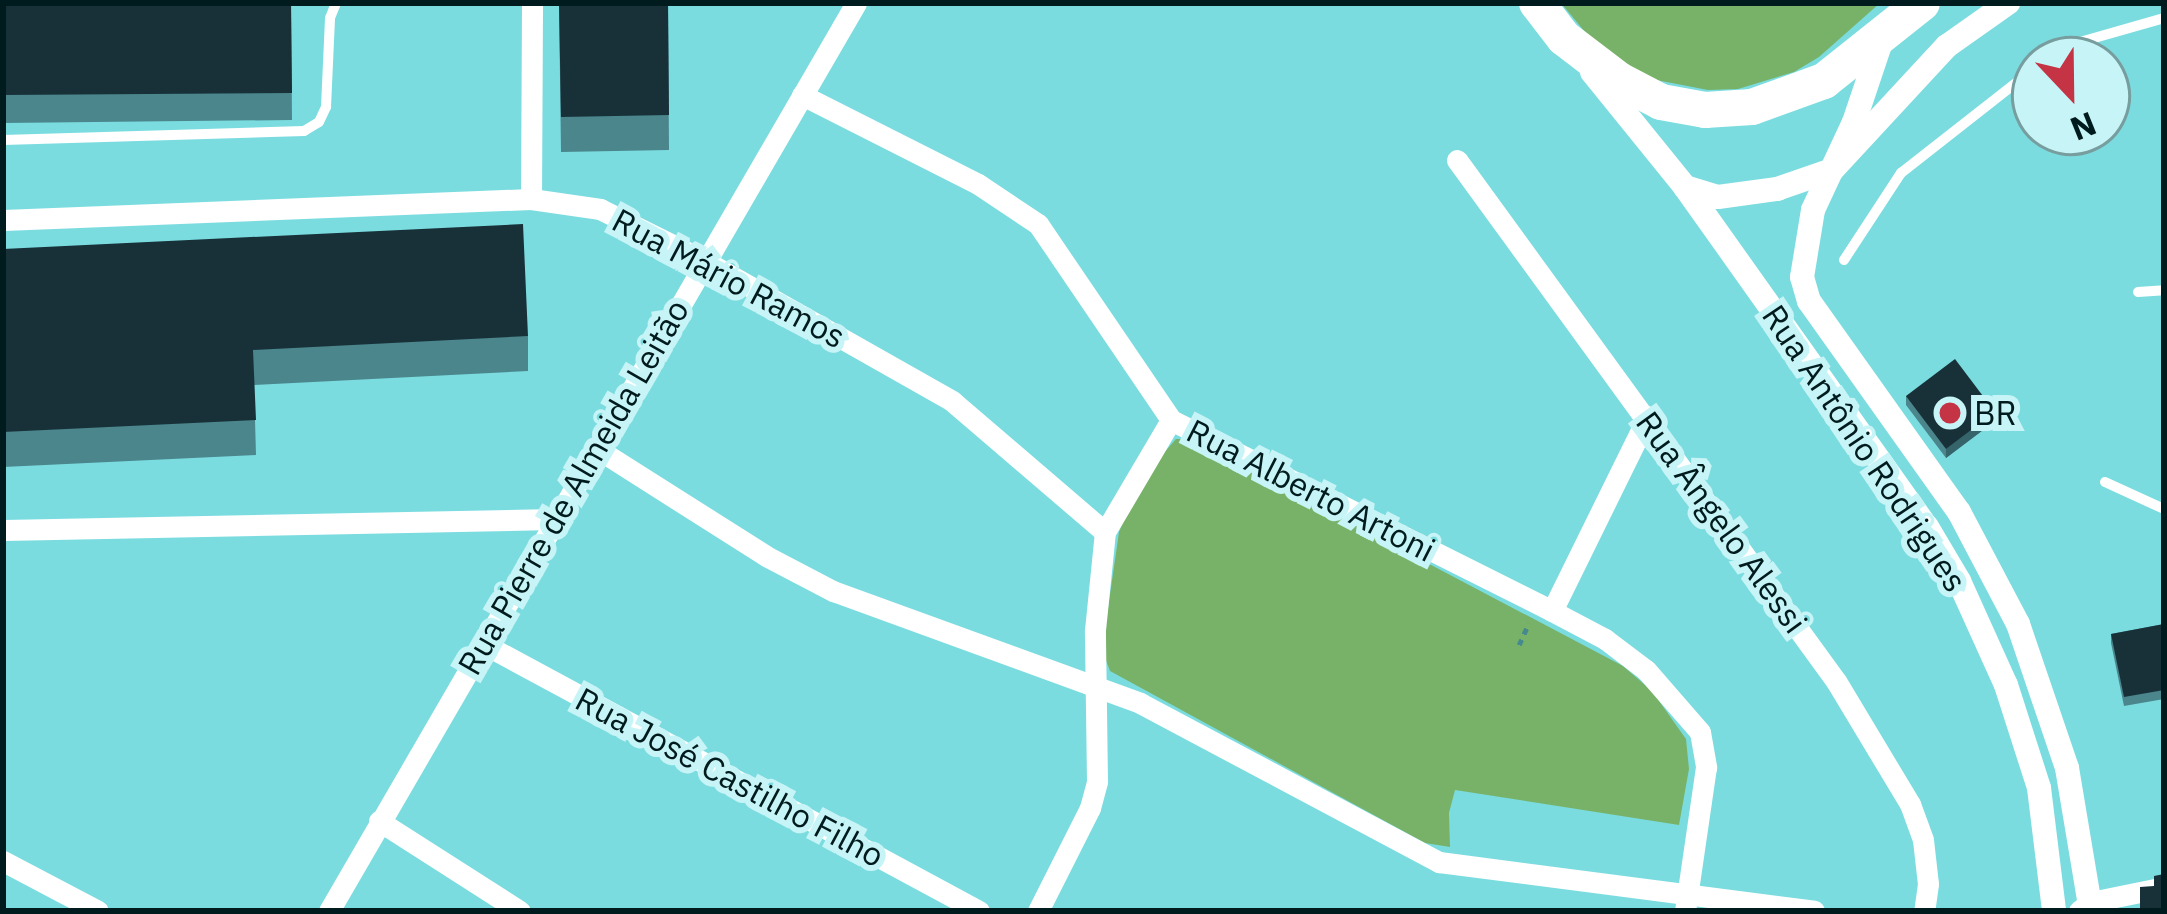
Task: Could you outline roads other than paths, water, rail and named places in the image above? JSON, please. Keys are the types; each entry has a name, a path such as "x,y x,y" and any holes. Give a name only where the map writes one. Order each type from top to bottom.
{"highway":[{"path":"1537,3 1564,38 1619,80 1661,102 1705,110 1786,98 1824,81 1922,3"}],"street":[{"path":"531,199 532,3"},
{"name":"Rua Pierre de Almeida Leitão","path":"329,911 856,3"},
{"path":"1685,187 1718,197 1777,189 1832,170 1947,46 2008,3"},
{"name":"Rua Antônio Rodrigues","path":"1564,38 1685,187 1927,527 1959,581 2006,685 2039,788 2054,911"},
{"name":"Rua Antônio Rodrigues","path":"1882,39 1814,210 1802,277 1809,301 1959,512 2018,624 2067,768 2087,908"},
{"path":"802,95 978,184 1038,224 1171,420"},
{"name":"Rua Ângelo Alessi","path":"1457,160 1837,681 1910,804 1923,840 1928,884 1924,911"},
{"name":"Rua Mário Ramos","path":"3,220 531,199 600,209 705,261 952,401 1105,532"},
{"path":"1552,611 1648,416"},
{"name":"Rua Alberto Artoni","path":"1038,911 1090,808 1097,781 1095,630 1105,532 1171,420 1552,611 1605,639 1646,670 1700,733 1706,767 1686,901"},
{"path":"596,448 766,556 833,590 1140,703 1439,862 1686,901 1814,911"},
{"path":"3,530 554,519"},
{"name":"Rua José Castilho Filho","path":"482,643 979,911"},
{"path":"379,821 520,911"},
{"path":"3,861 98,911"},
{"path":"2087,908 2164,887"}],"lane":[{"path":"3,140 304,131 319,122 326,107 333,3"},
{"path":"2103,36 2164,18"},
{"path":"1844,260 1901,172 2011,87"},
{"path":"2138,292 2164,290"},
{"path":"2105,482 2164,509"}],"place":[{"name":"BR","path":"1950,413"}]}
